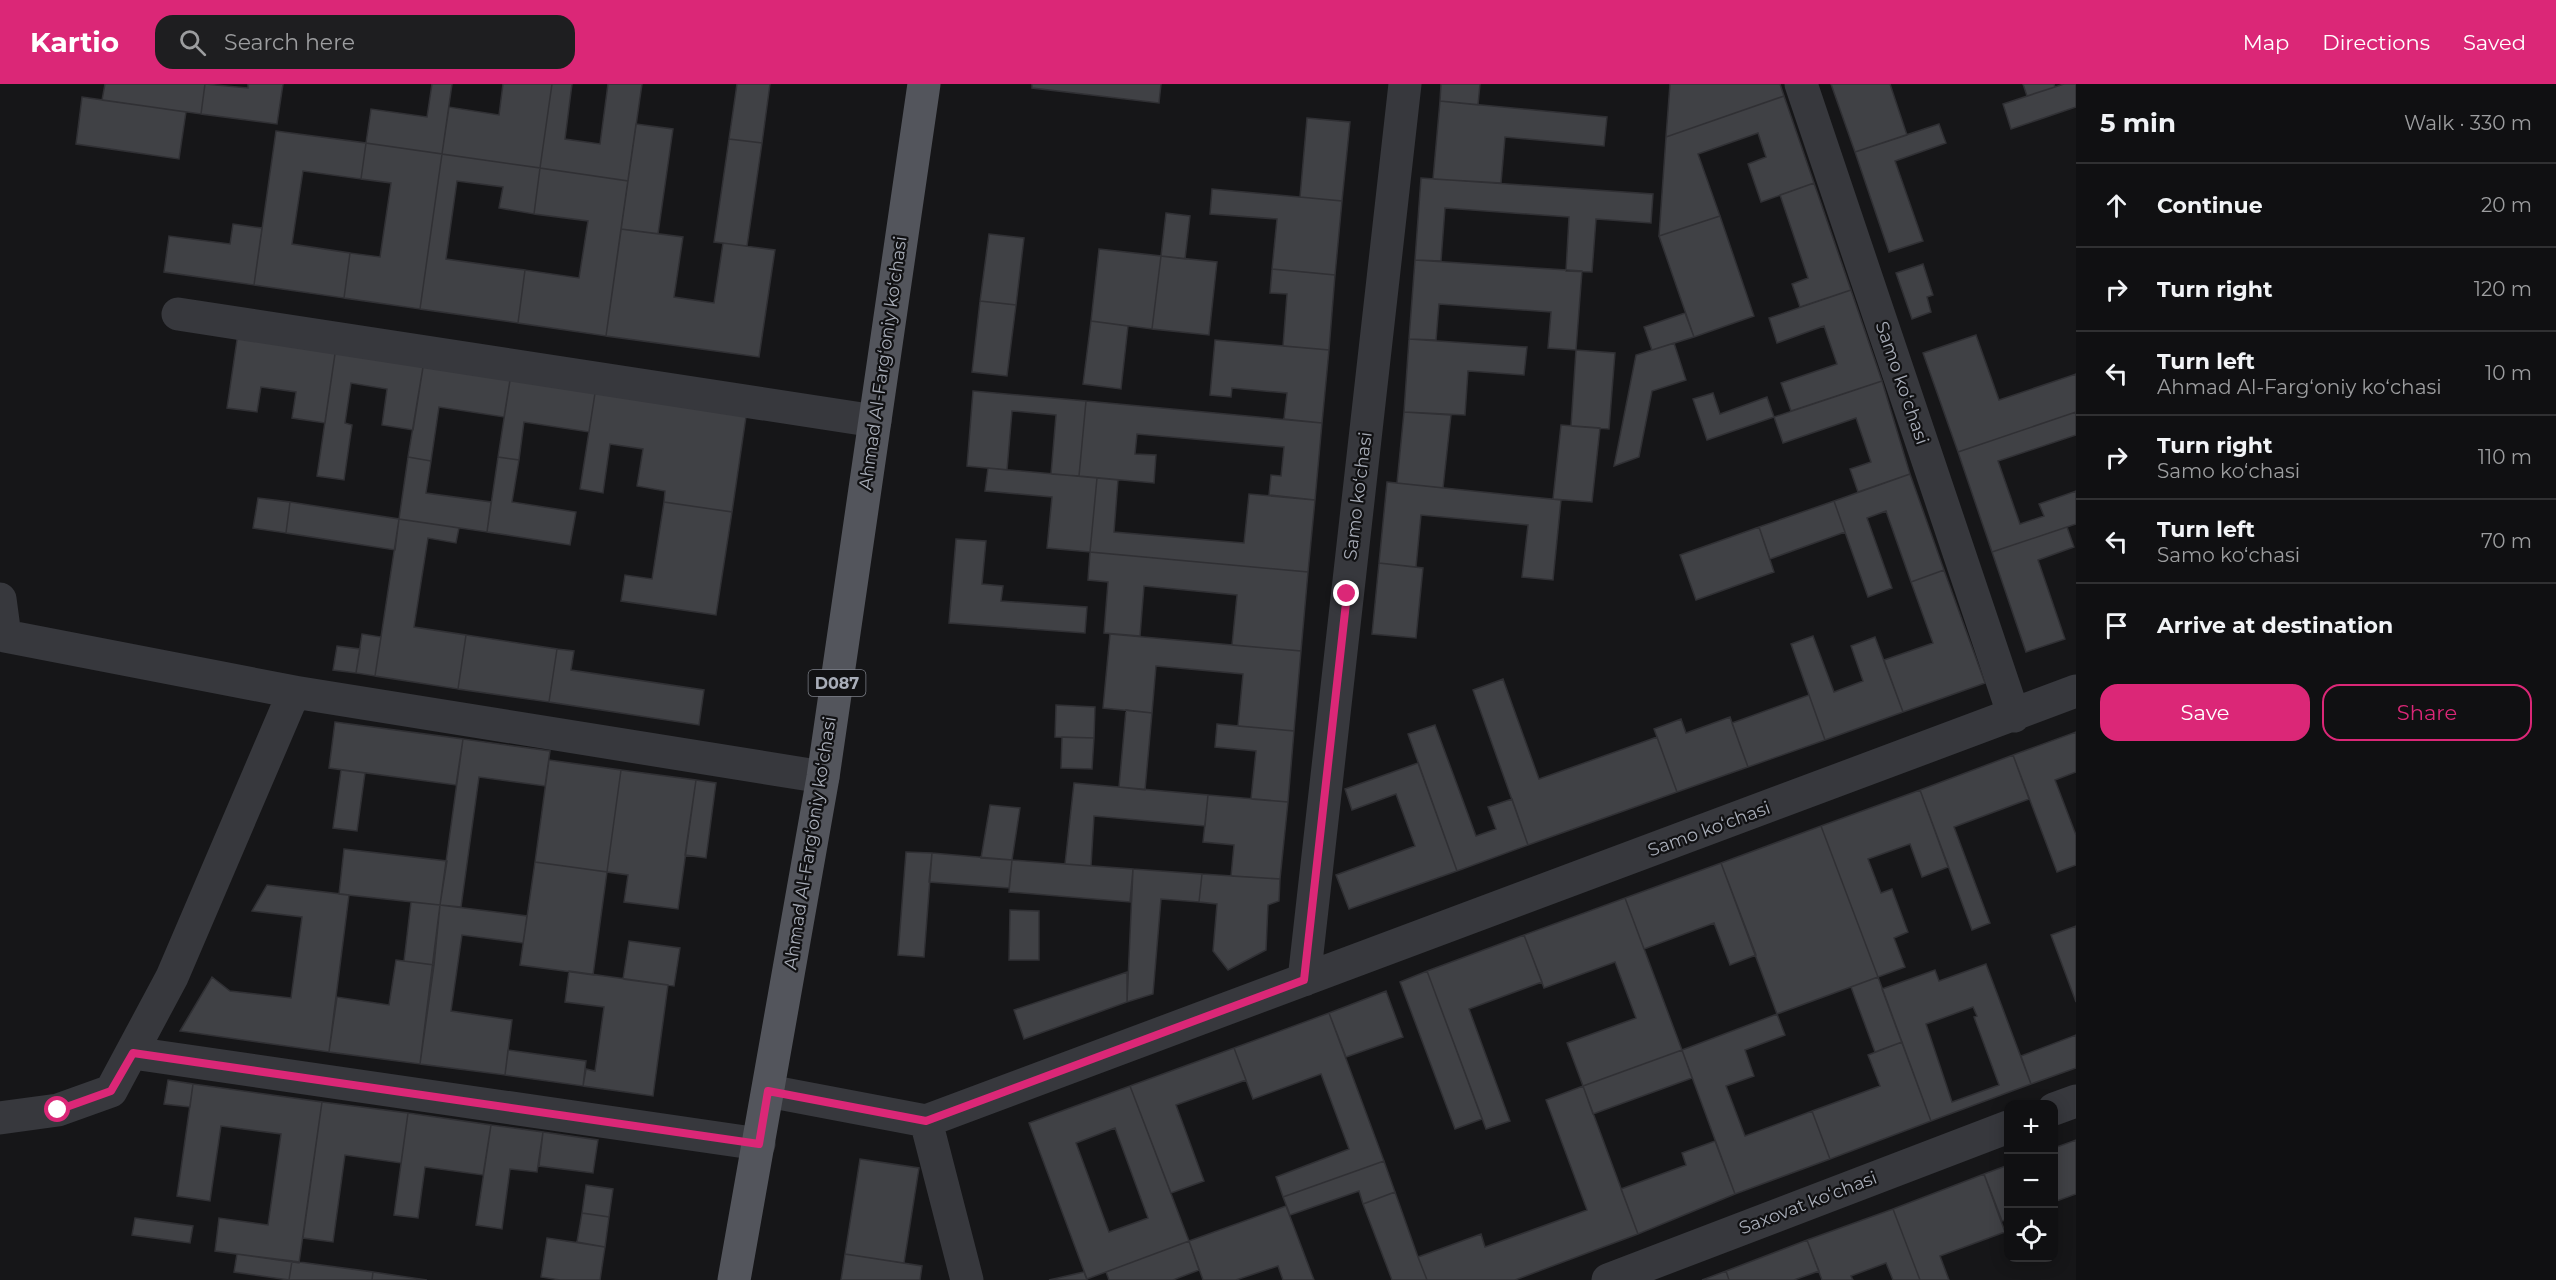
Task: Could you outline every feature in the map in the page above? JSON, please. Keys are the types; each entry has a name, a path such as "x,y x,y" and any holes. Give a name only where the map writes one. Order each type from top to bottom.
{"main road":[{"name":"Ahmad Al-Fargʻoniy koʻchasi","path":"734,1280 823,777 924,84"}],"street":[{"name":"Samo koʻchasi","path":"1304,980 1405,84"},
{"name":"Samo koʻchasi","path":"1802,84 2013,716"},
{"path":"178,314 875,421"},
{"path":"0,599 3,636 294,692 823,777"},
{"name":"Samo koʻchasi","path":"926,1121 2076,691"},
{"path":"0,1118 58,1110 111,1091 172,977 294,692"},
{"path":"133,1053 759,1144"},
{"path":"768,1091 926,1121 967,1280"},
{"path":"2058,1108 2076,1101"},
{"name":"Saxovat koʻchasi","path":"1608,1280 2004,1128"}],"building":[{"path":"105,84 205,84 201,114 102,100"},
{"path":"205,84 248,88 248,84 283,84 277,124 201,114"},
{"path":"432,84 452,84 442,154 366,143 371,109 427,117"},
{"path":"503,84 552,84 540,168 442,154 449,107 499,115"},
{"path":"552,84 572,84 565,139 600,144 608,84 642,84 628,181 540,168"},
{"path":"737,84 770,84 762,143 729,139"},
{"path":"1032,84 1161,84 1159,103 1032,88"},
{"path":"1441,84 1480,84 1478,105 1440,101"},
{"path":"1670,84 1780,84 1784,96 1666,137"},
{"path":"1831,84 1890,84 1907,135 1855,152"},
{"path":"2023,84 2054,84 2055,87 2027,96"},
{"path":"2064,84 2076,84 2076,107 2011,129 2003,104"},
{"path":"1784,96 1814,183 1761,202 1748,164 1766,157 1758,133 1698,154 1720,216 1659,236 1666,137"},
{"path":"82,97 186,112 179,159 76,144"},
{"path":"1440,101 1607,117 1604,146 1505,137 1501,183 1433,179"},
{"path":"1307,118 1350,122 1342,201 1300,197"},
{"path":"636,124 673,129 658,234 621,229"},
{"path":"1939,124 1946,143 1895,161 1923,241 1889,252 1855,152"},
{"path":"276,131 366,143 361,179 303,171 292,244 350,253 344,298 254,285"},
{"path":"729,139 762,143 747,246 714,242"},
{"path":"366,143 442,154 420,309 344,298 350,253 380,257 391,183 361,179"},
{"path":"442,154 540,168 534,214 499,208 503,187 457,181 446,259 525,270 518,323 420,309"},
{"path":"540,168 628,181 606,336 518,323 525,270 579,278 588,221 534,214"},
{"path":"1421,178 1653,194 1651,223 1596,219 1592,272 1566,271 1569,217 1445,208 1441,261 1415,260"},
{"path":"1814,183 1851,290 1800,307 1792,284 1808,278 1780,195"},
{"path":"1212,189 1342,201 1335,275 1272,269 1277,219 1210,214"},
{"path":"1166,213 1190,216 1185,259 1161,256"},
{"path":"1720,216 1754,316 1694,337 1659,236"},
{"path":"233,224 262,228 254,285 164,272 169,236 230,244"},
{"path":"621,229 683,237 674,297 714,303 723,243 775,250 759,357 606,336"},
{"path":"989,234 1024,238 1016,305 980,301"},
{"path":"1099,249 1161,256 1152,329 1091,321"},
{"path":"1161,256 1217,262 1209,335 1152,329"},
{"path":"1415,260 1582,271 1576,350 1548,348 1551,312 1439,304 1436,340 1409,339"},
{"path":"1923,264 1933,295 1927,297 1931,312 1912,319 1896,273"},
{"path":"1272,269 1335,275 1329,350 1283,346 1287,294 1270,293"},
{"path":"1851,290 1882,381 1791,411 1781,383 1837,364 1824,326 1777,343 1769,318"},
{"path":"980,301 1016,305 1007,376 972,372"},
{"path":"1685,313 1694,337 1652,350 1644,327"},
{"path":"1091,321 1128,326 1121,389 1083,384"},
{"path":"238,333 336,347 325,423 292,418 296,392 261,387 257,412 227,408"},
{"path":"1976,335 1999,400 2076,374 2076,412 1958,452 1923,353"},
{"path":"1409,339 1527,347 1524,375 1468,371 1465,415 1404,412"},
{"path":"1215,340 1329,350 1322,423 1284,419 1287,393 1232,388 1231,397 1210,395"},
{"path":"1674,343 1686,380 1652,391 1639,457 1614,466 1636,355"},
{"path":"336,347 424,361 413,430 382,425 387,389 351,383 345,423 352,425 344,480 317,476"},
{"path":"1576,350 1615,353 1609,429 1571,426"},
{"path":"424,361 511,374 504,417 439,407 431,461 408,457"},
{"path":"511,374 596,387 589,432 524,422 519,460 498,457"},
{"path":"1882,381 1910,474 1858,492 1850,469 1871,462 1856,418 1783,443 1774,417"},
{"path":"596,387 747,410 732,512 664,502 665,491 637,486 643,449 610,444 603,493 580,489"},
{"path":"973,391 1086,401 1079,476 1051,474 1056,415 1012,411 1007,470 967,466"},
{"path":"1713,393 1720,414 1767,397 1774,417 1707,440 1693,399"},
{"path":"1086,401 1322,423 1315,500 1269,495 1271,475 1281,476 1284,447 1137,434 1135,454 1156,455 1154,483 1079,476"},
{"path":"1404,412 1451,415 1443,488 1397,483"},
{"path":"2076,412 2076,435 1998,461 2020,524 2044,516 2039,504 2076,491 2076,524 1992,552 1958,452"},
{"path":"1561,425 1600,428 1592,502 1553,499"},
{"path":"408,457 431,461 426,493 491,502 487,532 399,519"},
{"path":"498,457 519,460 512,502 576,512 570,545 487,532"},
{"path":"988,468 1097,478 1090,552 1047,548 1052,497 985,491"},
{"path":"1910,474 1944,570 1911,582 1886,511 1867,518 1892,588 1868,597 1834,501"},
{"path":"1097,478 1118,480 1114,532 1244,543 1249,494 1315,500 1308,572 1090,552"},
{"path":"1387,482 1561,500 1553,580 1522,577 1528,525 1421,515 1416,567 1379,563"},
{"path":"258,498 290,502 286,533 253,528"},
{"path":"1834,501 1845,532 1770,559 1759,527"},
{"path":"290,502 399,519 395,550 286,533"},
{"path":"664,502 732,512 716,615 621,601 625,575 652,579"},
{"path":"399,519 459,528 456,543 428,538 414,627 466,635 458,689 375,676"},
{"path":"1759,527 1774,572 1696,600 1680,555"},
{"path":"2067,527 2074,547 2038,560 2065,639 2026,652 1992,552"},
{"path":"956,539 986,541 982,584 1003,586 1001,601 1087,607 1085,633 949,623"},
{"path":"1090,552 1308,572 1301,651 1232,645 1237,595 1144,586 1140,636 1104,633 1108,582 1088,580"},
{"path":"1379,563 1423,568 1416,638 1372,634"},
{"path":"1944,570 1985,683 1903,712 1884,660 1933,643 1911,582"},
{"path":"362,634 381,637 375,676 356,673"},
{"path":"1110,634 1301,651 1294,731 1238,726 1243,674 1156,666 1152,713 1103,708"},
{"path":"466,635 557,649 549,702 458,689"},
{"path":"1813,636 1834,692 1863,681 1851,646 1875,637 1903,712 1825,740 1791,644"},
{"path":"337,646 360,649 356,673 333,670"},
{"path":"557,649 574,651 571,670 704,690 699,725 549,702"},
{"path":"1503,679 1539,779 1657,737 1677,792 1528,845 1473,690"},
{"path":"1809,695 1825,740 1748,767 1732,723"},
{"path":"1056,705 1095,707 1094,738 1055,737"},
{"path":"1126,710 1152,713 1145,790 1119,787"},
{"path":"1730,717 1748,767 1677,792 1654,729 1681,719 1686,733"},
{"path":"335,722 463,739 456,785 329,768"},
{"path":"1217,724 1294,731 1288,802 1251,799 1256,751 1215,747"},
{"path":"1435,725 1476,836 1496,829 1488,807 1512,799 1528,845 1457,871 1408,734"},
{"path":"2076,732 2076,772 2055,780 2076,835 2076,865 2057,872 2013,755"},
{"path":"1062,737 1094,738 1092,769 1061,768"},
{"path":"463,739 550,751 545,786 479,777 461,907 440,905"},
{"path":"2013,755 2029,799 1954,827 1990,923 1972,930 1920,790"},
{"path":"549,760 621,770 607,872 535,862"},
{"path":"1418,763 1457,871 1349,909 1336,875 1415,846 1396,794 1352,810 1345,789"},
{"path":"341,770 365,773 357,831 333,828"},
{"path":"621,770 696,780 678,909 624,902 628,875 607,872"},
{"path":"696,780 716,783 706,858 685,855"},
{"path":"1074,783 1208,795 1205,826 1094,816 1091,866 1065,864"},
{"path":"1920,790 1948,867 1922,877 1910,844 1868,859 1881,893 1892,889 1908,932 1894,938 1905,967 1878,977 1821,826"},
{"path":"1208,795 1288,802 1280,879 1231,876 1234,845 1203,842"},
{"path":"990,805 1020,808 1012,860 981,858"},
{"path":"1821,826 1878,977 1777,1014 1721,863"},
{"path":"344,849 447,861 440,905 339,894"},
{"path":"906,852 932,853 924,957 898,955"},
{"path":"932,853 1012,860 1009,888 929,882"},
{"path":"1012,860 1133,869 1130,902 1009,892"},
{"path":"535,862 607,872 593,975 520,965"},
{"path":"1721,863 1756,955 1730,965 1714,923 1644,949 1625,898"},
{"path":"1133,869 1202,874 1199,902 1161,899 1153,994 1127,1002"},
{"path":"1202,874 1280,879 1279,901 1268,905 1266,950 1228,970 1213,951 1217,904 1199,902"},
{"path":"267,885 349,895 329,1052 180,1031 212,977 230,991 291,998 302,917 252,911"},
{"path":"1625,898 1682,1050 1583,1086 1567,1043 1636,1018 1615,962 1544,988 1524,935"},
{"path":"411,902 440,905 434,965 404,961"},
{"path":"440,905 527,916 523,943 462,935 451,1011 512,1020 505,1075 420,1064"},
{"path":"1010,910 1039,911 1039,960 1009,960"},
{"path":"2076,926 2076,1002 2051,935"},
{"path":"1524,935 1542,982 1469,1009 1510,1121 1486,1129 1427,971"},
{"path":"629,941 680,948 674,986 623,979"},
{"path":"396,960 434,965 420,1064 329,1052 337,997 389,1005"},
{"path":"1986,964 2031,1084 1931,1121 1882,989 1935,970 1939,981","holes":["1973,1007 1977,1016 1974,1017 1999,1085 1952,1102 1926,1024"]},
{"path":"569,971 668,985 653,1096 583,1086 586,1069 595,1071 604,1007 565,1002"},
{"path":"1427,971 1482,1119 1455,1129 1400,982"},
{"path":"1127,972 1127,1002 1024,1039 1014,1010"},
{"path":"1878,977 1902,1042 1875,1052 1851,987"},
{"path":"1386,991 1403,1037 1346,1057 1329,1013"},
{"path":"1329,1013 1384,1161 1283,1197 1276,1177 1349,1149 1321,1074 1253,1099 1234,1048"},
{"path":"1777,1014 1785,1035 1745,1050 1754,1076 1726,1086 1745,1136 1812,1111 1830,1159 1735,1194 1682,1050"},
{"path":"2076,1035 2076,1068 2031,1084 2021,1056"},
{"path":"1902,1042 1931,1121 1830,1159 1812,1111 1880,1086 1868,1055"},
{"path":"1234,1048 1246,1080 1176,1105 1204,1181 1171,1193 1130,1086"},
{"path":"508,1050 586,1061 583,1086 505,1075"},
{"path":"1682,1050 1692,1078 1593,1114 1583,1086"},
{"path":"168,1080 193,1084 190,1107 164,1104"},
{"path":"193,1084 322,1102 299,1263 215,1251 219,1218 268,1225 281,1134 221,1126 210,1201 177,1196"},
{"path":"1130,1086 1189,1241 1087,1279 1029,1123","holes":["1115,1128 1148,1218 1109,1232 1076,1143"]},
{"path":"1583,1086 1638,1234 1515,1280 1427,1280 1418,1257 1481,1234 1485,1247 1587,1210 1546,1100"},
{"path":"322,1102 408,1113 401,1163 345,1155 333,1242 303,1238"},
{"path":"408,1113 491,1125 483,1175 425,1167 418,1218 394,1215"},
{"path":"491,1125 543,1132 537,1172 510,1169 502,1229 476,1225"},
{"path":"543,1132 598,1140 593,1173 539,1166"},
{"path":"2076,1140 2076,1194 2058,1201 2058,1154 2058,1147"},
{"path":"1715,1141 1735,1194 1638,1234 1621,1189 1686,1165 1682,1153"},
{"path":"860,1159 919,1168 904,1263 845,1254"},
{"path":"1384,1161 1395,1192 1363,1204 1359,1191 1290,1215 1283,1197"},
{"path":"2004,1166 2004,1220 2002,1221 1984,1174"},
{"path":"1984,1174 2004,1232 1940,1256 1949,1280 1920,1280 1893,1209"},
{"path":"586,1185 613,1189 609,1217 582,1213"},
{"path":"1395,1192 1427,1280 1392,1280 1363,1204"},
{"path":"1286,1206 1314,1280 1283,1280 1278,1266 1236,1280 1203,1280 1189,1241"},
{"path":"1893,1209 1920,1280 1893,1280 1886,1263 1851,1276 1853,1280 1822,1280 1807,1240"},
{"path":"582,1213 609,1217 605,1247 577,1242"},
{"path":"135,1218 193,1226 190,1243 132,1235"},
{"path":"547,1238 605,1247 600,1280 560,1280 541,1277"},
{"path":"1807,1240 1819,1271 1794,1280 1729,1280 1726,1271"},
{"path":"1189,1241 1199,1270 1173,1280 1109,1280 1106,1272"},
{"path":"237,1254 292,1261 289,1280 234,1272"},
{"path":"845,1254 922,1266 920,1280 841,1280"},
{"path":"292,1261 373,1272 372,1280 289,1280"},
{"path":"1726,1271 1729,1280 1702,1280"},
{"path":"373,1272 427,1280 372,1280"},
{"path":"1084,1272 1087,1280 1049,1280"}],"route":[{"path":"58,1110 111,1091 133,1053 759,1144 768,1091 926,1121 1304,980 1347,594"}]}
